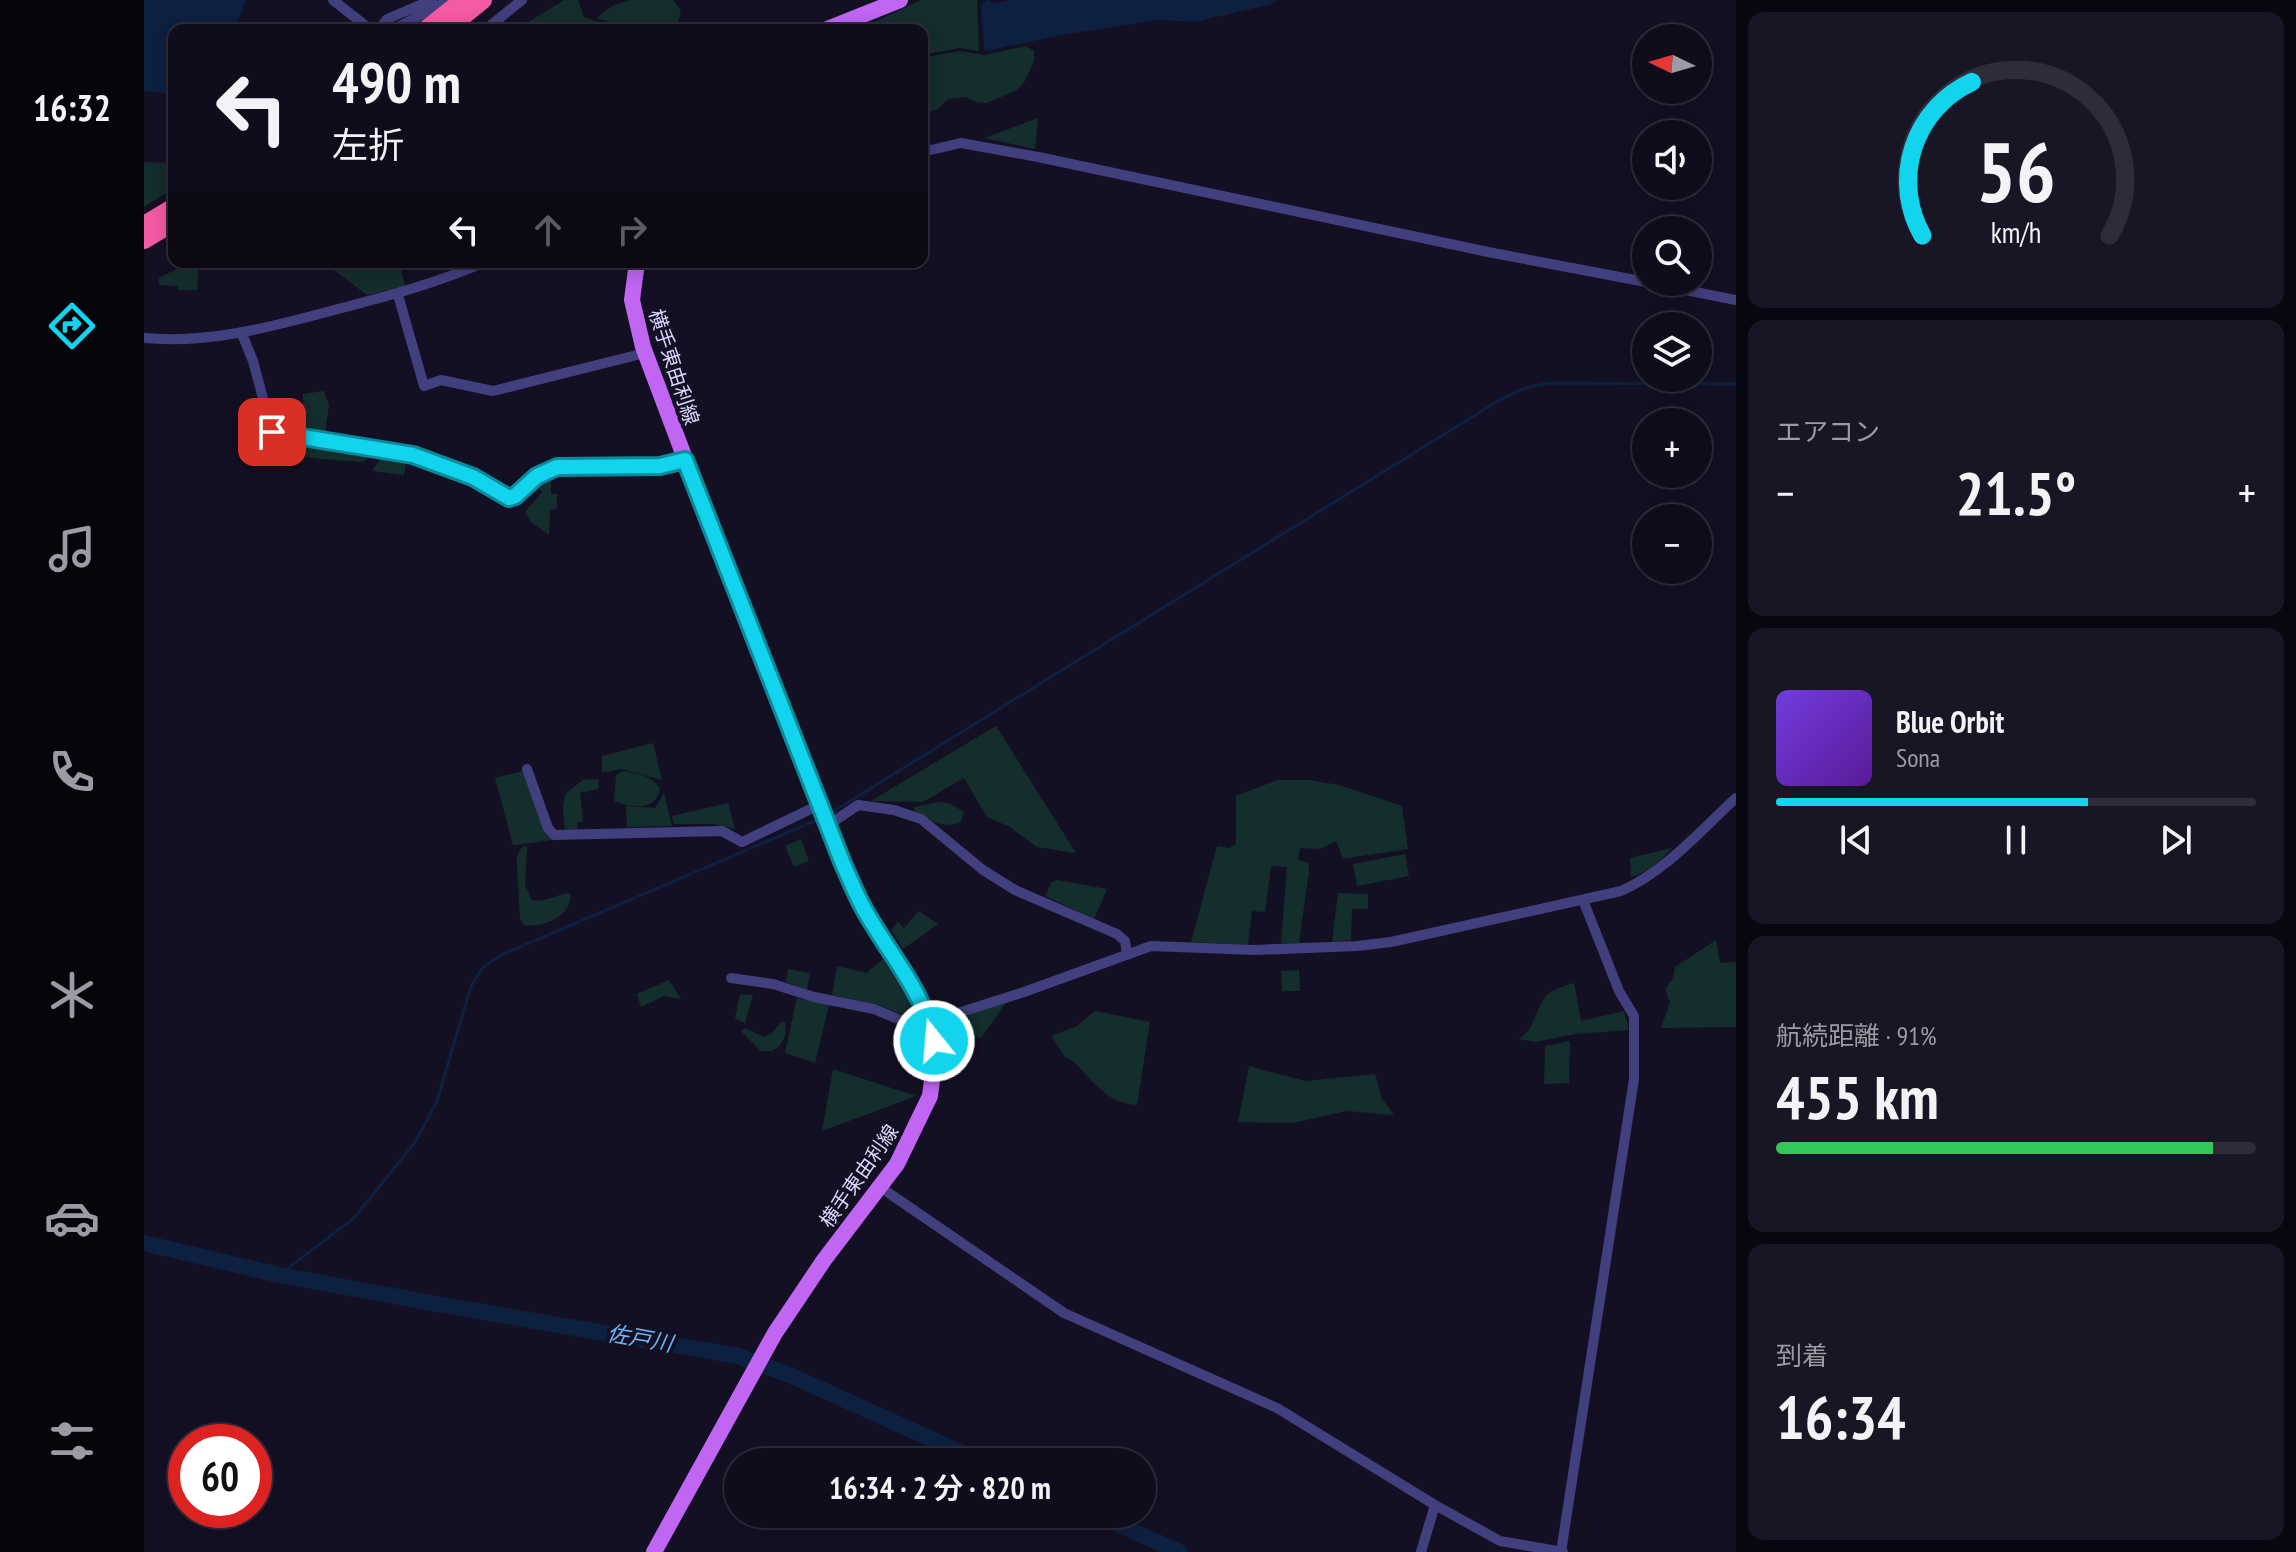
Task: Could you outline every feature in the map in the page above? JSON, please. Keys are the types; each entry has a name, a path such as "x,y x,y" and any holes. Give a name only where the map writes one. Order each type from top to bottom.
{"highway":[{"path":"433,24 463,0"},
{"path":"453,24 483,0"},
{"path":"144,225 168,211"},
{"path":"144,240 168,226"}],"main road":[{"path":"840,24 900,0"},
{"name":"横手東由利線","path":"636,268 632,300 645,353 685,460 827,826 865,910 913,985 934,1041 930,1096 903,1153 775,1333 654,1552"}],"street":[{"path":"333,0 363,24"},
{"path":"383,24 387,19 432,0"},
{"path":"403,24 449,0"},
{"path":"492,24 522,0"},
{"path":"928,151 961,143 1007,151 1632,279"},
{"path":"144,338 173,341 242,334 398,295 469,268"},
{"path":"398,295 424,386 441,380 493,391 645,353"},
{"path":"1712,295 1736,300"},
{"path":"242,334 253,361 272,432 413,455 473,477 509,498 537,476 557,467 660,466 685,460"},
{"path":"527,769 548,828 554,835 722,831 742,842 819,805"},
{"path":"731,978 773,984 814,997 874,1009 910,1024 929,1022 1024,992 1151,946 1254,950 1391,942 1621,891 1644,881 1662,867 1736,798"},
{"path":"827,826 858,805 894,810 921,819 983,870 1015,890 1117,934 1125,941 1127,954"},
{"path":"880,1187 1064,1313 1277,1408 1500,1541 1562,1552 1634,1079 1634,1016 1619,991 1583,900"},
{"path":"1421,1552 1435,1505"}],"green space":[{"path":"564,0 578,0 584,17 604,24 525,24"},
{"path":"630,0 673,0 681,10 678,24 616,24 596,18 612,6"},
{"path":"921,0 977,0 979,51 959,48 928,54 928,24 872,23"},
{"path":"1026,46 1034,51 1034,61 1017,90 987,103 965,97 948,99 938,109 928,112 928,57 960,51 984,55"},
{"path":"1038,118 1035,149 984,138"},
{"path":"144,162 168,163 168,192 144,207"},
{"path":"178,268 199,268 197,290 178,290 178,286 159,285 159,278"},
{"path":"331,268 400,268 405,286 367,295"},
{"path":"324,391 329,405 325,432 303,429 303,394"},
{"path":"302,440 373,451 360,462 300,457"},
{"path":"384,454 407,456 404,475 372,471"},
{"path":"551,473 551,494 557,494 557,509 550,510 549,535 531,522 525,512 542,492 533,484"},
{"path":"996,726 1076,853 1037,847 1010,827 987,817 964,778 923,802 871,801"},
{"path":"653,743 662,780 621,769 602,773 602,756"},
{"path":"523,771 553,840 513,845 495,778"},
{"path":"623,771 644,776 657,784 660,789 654,801 635,806 614,801 616,775"},
{"path":"598,779 599,789 580,793 583,821 577,823 578,829 565,830 565,794 583,780"},
{"path":"1277,780 1309,780 1339,785 1402,806 1408,849 1343,858 1336,841 1320,849 1300,848 1298,860 1309,863 1309,871 1299,943 1281,943 1287,867 1271,866 1265,912 1252,911 1248,945 1191,942 1217,846 1229,848 1236,844 1236,796"},
{"path":"664,793 672,826 627,827 626,806 655,808"},
{"path":"728,803 735,829 714,824 674,824 672,816"},
{"path":"949,803 964,812 961,822 949,825 936,823 914,810 914,807"},
{"path":"801,839 809,861 794,867 785,846"},
{"path":"527,846 525,885 532,900 570,893 570,901 562,913 548,922 531,926 524,925 520,919 517,867 517,856 522,847"},
{"path":"1672,848 1654,866 1631,877 1630,858"},
{"path":"1405,854 1409,876 1357,886 1353,864"},
{"path":"1057,880 1107,889 1094,919 1045,896 1051,883"},
{"path":"1338,893 1368,894 1368,909 1352,909 1351,940 1332,942"},
{"path":"919,911 938,924 903,949 891,930 898,922 904,928"},
{"path":"1716,940 1720,963 1736,962 1736,1027 1661,1028 1670,1002 1665,989 1673,978 1675,967"},
{"path":"883,959 906,995 911,1018 876,1004 832,995 837,966 866,973"},
{"path":"788,969 810,973 807,990 786,982"},
{"path":"1299,970 1300,991 1282,991 1281,971"},
{"path":"669,980 681,999 664,996 641,1007 637,994"},
{"path":"1574,983 1581,1021 1624,1011 1629,1030 1575,1034 1535,1042 1519,1039 1529,1030 1548,994"},
{"path":"740,994 753,995 745,1023 735,1018"},
{"path":"797,998 829,1005 815,1063 785,1053"},
{"path":"1007,1001 981,1038 951,1033 947,1019"},
{"path":"1095,1011 1150,1022 1137,1105 1117,1100 1101,1090 1073,1061 1065,1057 1051,1036 1077,1026"},
{"path":"781,1022 785,1022 785,1035 782,1043 772,1051 761,1051 741,1031 745,1028 763,1037 771,1034"},
{"path":"1570,1041 1569,1083 1544,1084 1545,1046"},
{"path":"1249,1066 1305,1081 1375,1074 1382,1099 1394,1115 1347,1111 1292,1123 1238,1122"},
{"path":"833,1069 916,1096 822,1131"}],"water":[{"path":"144,0 246,0 236,24 168,24 168,93 144,91"},
{"path":"988,0 997,3 1011,0 1277,0 1272,4 1195,22 1157,20 1061,35 987,51 984,50 981,4"}],"waterway":[{"path":"829,814 1503,398 1525,388 1550,383 1736,384"},
{"path":"279,1275 354,1218 416,1141 437,1101 471,986 483,967 501,955 817,820"},
{"name":"佐戸川","path":"144,1243 279,1275 738,1356 792,1376 951,1448"},
{"name":"佐戸川","path":"1127,1528 1179,1552"}],"route":[{"path":"272,432 413,455 473,477 509,498 521,492 537,476 557,467 660,466 685,460 843,864 865,910 913,985 934,1041"}]}
